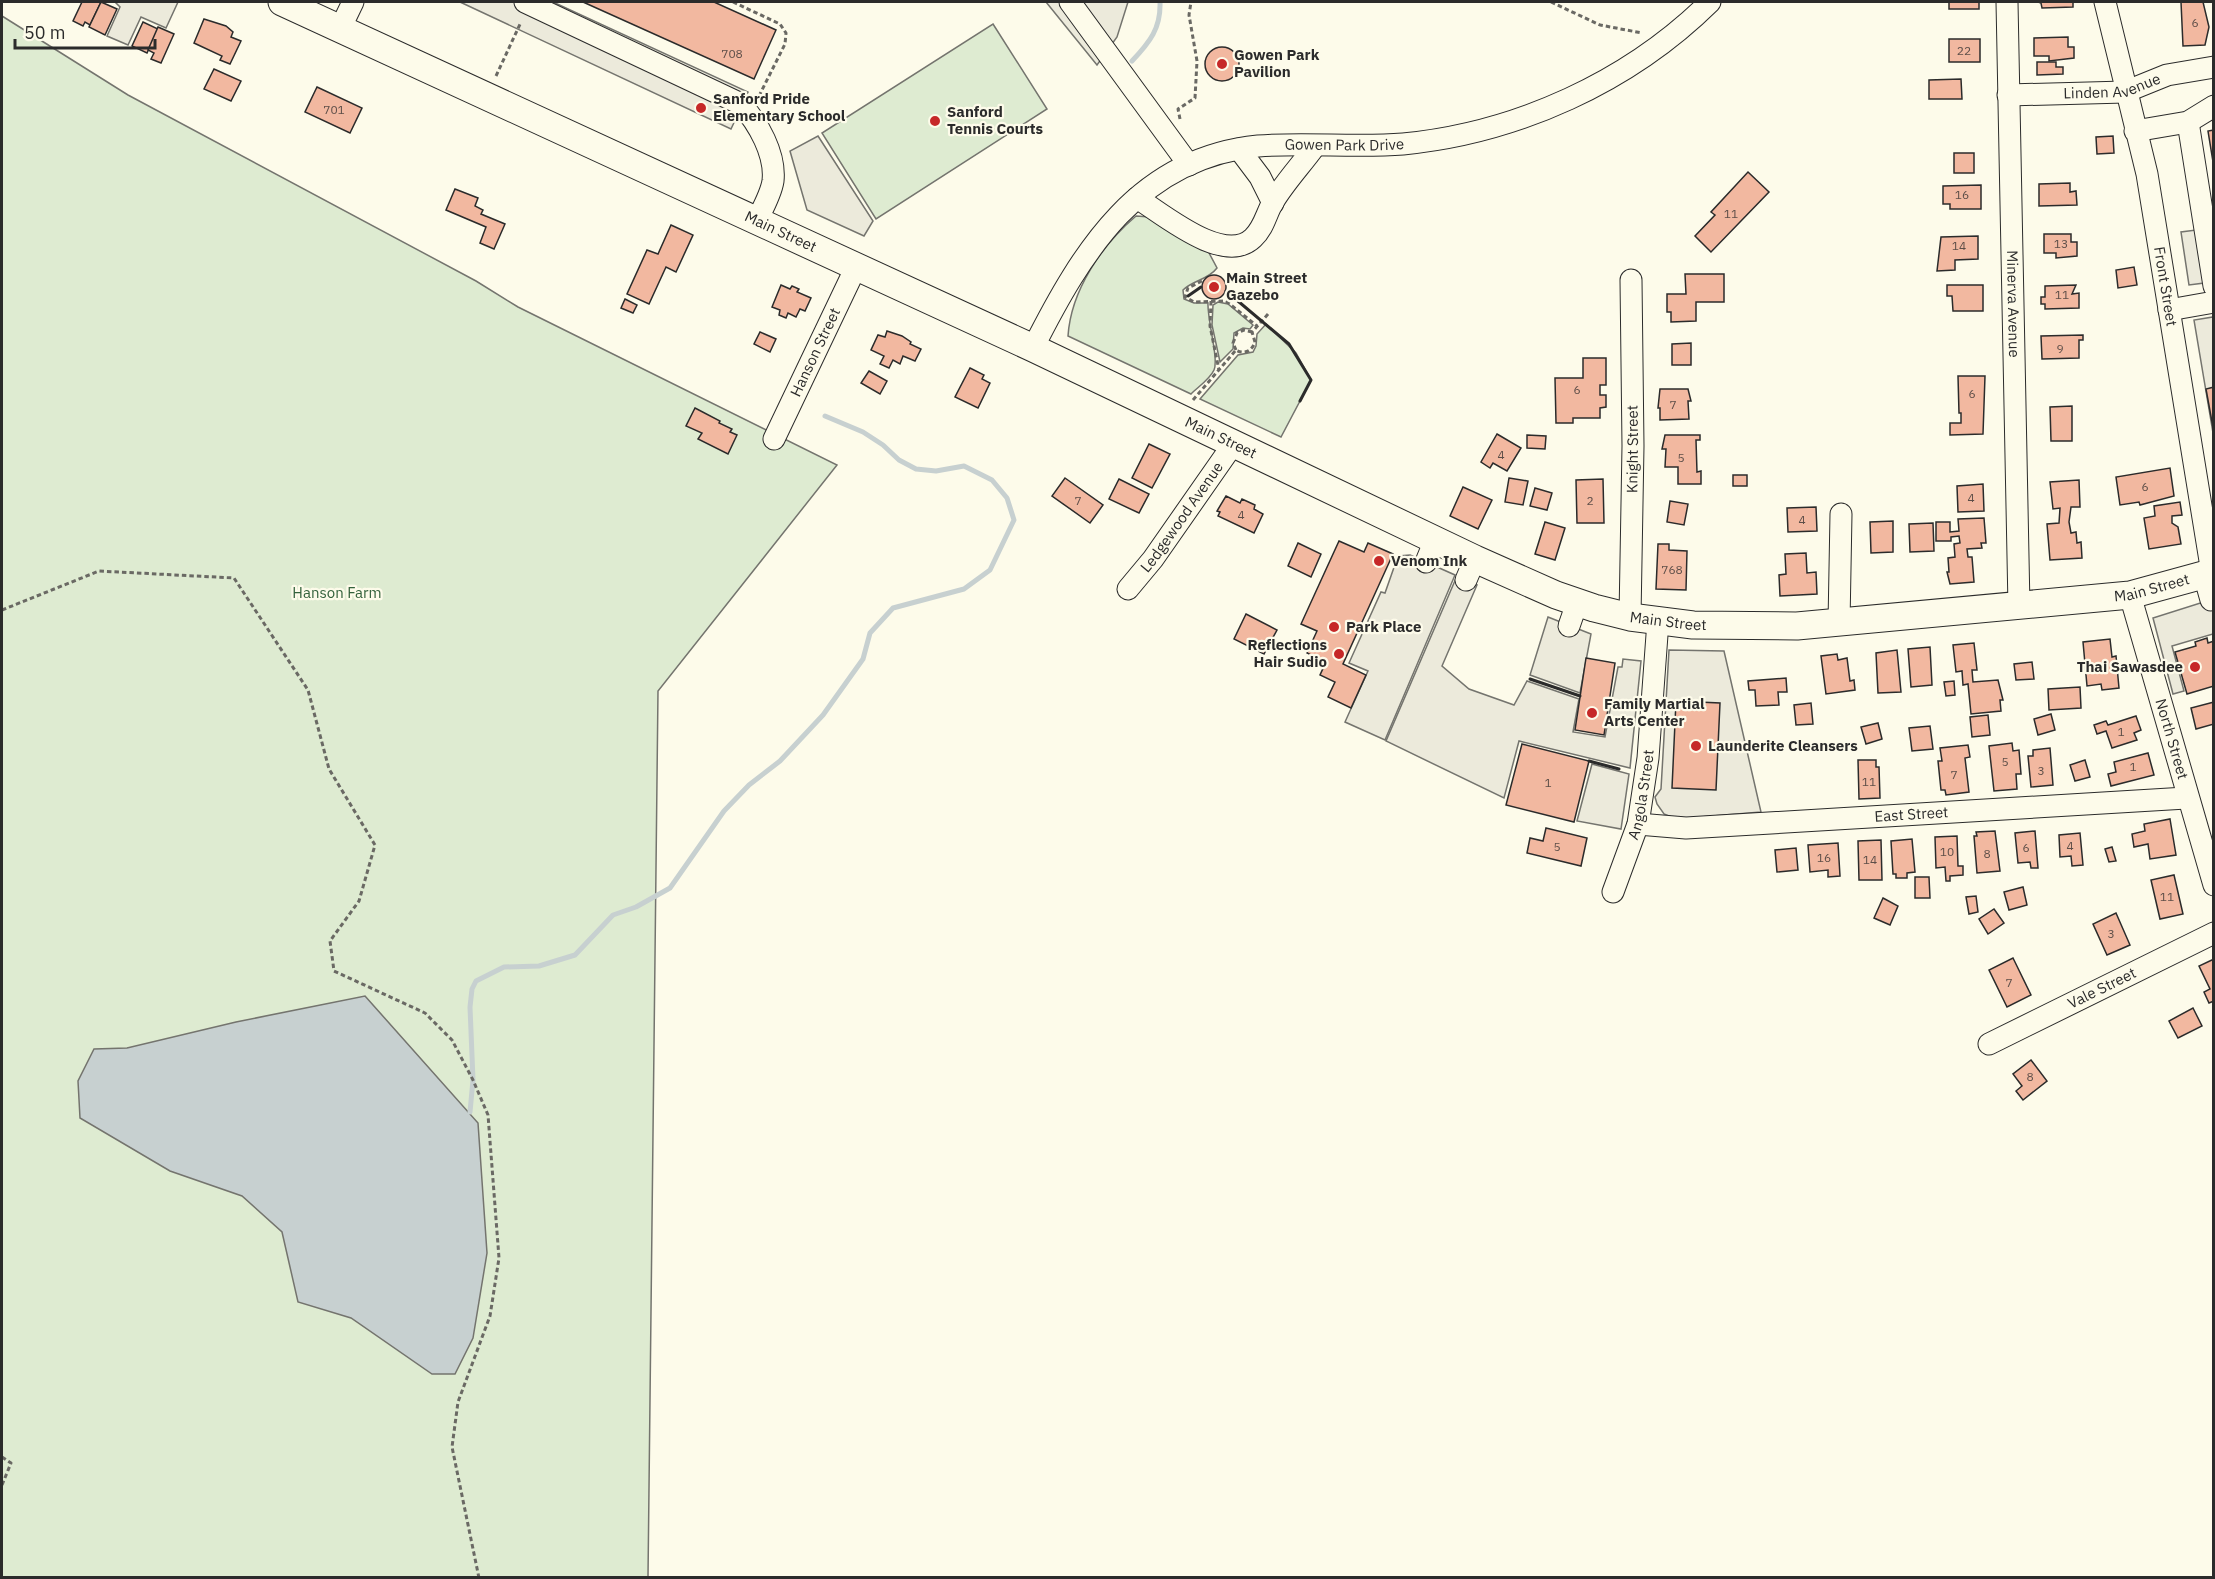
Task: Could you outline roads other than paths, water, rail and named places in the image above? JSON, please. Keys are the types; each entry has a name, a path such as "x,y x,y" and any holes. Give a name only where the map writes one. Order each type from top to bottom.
{"main road":[{"name":"Main Street","path":"282,2 1185,419 1234,443 1431,551 1573,614 1728,627 1839,623 2130,595 2210,580"}],"street":[{"path":"340,29 353,2"},
{"path":"1070,2 1189,165"},
{"name":"Gowen Park Drive","path":"1033,348 1086,252 1103,231 1137,198 1189,165 1239,149 1275,145 1403,144 1441,139 1484,129 1546,108 1603,81 1657,48 1710,2"},
{"name":"Minerva Avenue","path":"2007,2 2019,607"},
{"name":"Front Street","path":"2105,2 2125,92 2147,174 2210,580"},
{"path":"528,3 741,104 751,114 771,154 773,168 771,187 757,220"},
{"name":"Linden Avenue","path":"2008,95 2125,92 2167,75 2214,67"},
{"path":"2135,131 2188,122 2214,106"},
{"path":"2188,122 2206,200 2214,286"},
{"path":"1137,198 1205,240 1233,247 1253,239 1266,221 1272,203 1315,146"},
{"path":"1239,149 1260,177 1272,203"},
{"name":"Hanson Street","path":"774,439 856,267"},
{"name":"Knight Street","path":"1630,617 1633,446 1631,280"},
{"path":"2169,310 2214,302"},
{"name":"Ledgewood Avenue","path":"1128,589 1153,559 1234,443"},
{"path":"1839,623 1841,514"},
{"name":"North Street","path":"2130,595 2150,638 2186,798 2214,885"},
{"name":"Angola Street","path":"1613,892 1635,809 1653,684 1658,621"},
{"name":"East Street","path":"1635,809 1686,828 2186,798"},
{"name":"Vale Street","path":"1989,1044 2214,933"}],"waterway":[{"path":"1132,61 1153,34 1159,20 1160,2"},
{"path":"470,1112 473,1080 470,1007 472,989 476,981 504,967 539,966 575,955 613,915 636,907 670,888 724,811 749,785 780,761 823,715 863,659 870,633 893,608 964,589 990,570 1014,520 1007,498 992,480 964,466 936,471 916,469 899,460 883,445 863,432 825,416"}],"place":[{"name":"Gowen Park Pavilion","path":"1222,64"},
{"name":"Sanford Pride Elementary School","path":"701,108"},
{"name":"Sanford Tennis Courts","path":"935,121"},
{"name":"Main Street Gazebo","path":"1214,287"},
{"name":"Venom Ink","path":"1379,561"},
{"name":"Park Place","path":"1334,627"},
{"name":"Reflections Hair Sudio","path":"1339,654"},
{"name":"Thai Sawasdee","path":"2195,667"},
{"name":"Family Martial Arts Center","path":"1592,713"},
{"name":"Launderite Cleansers","path":"1696,746"}],"park label":[{"name":"Hanson Farm","path":"337,593"}]}
